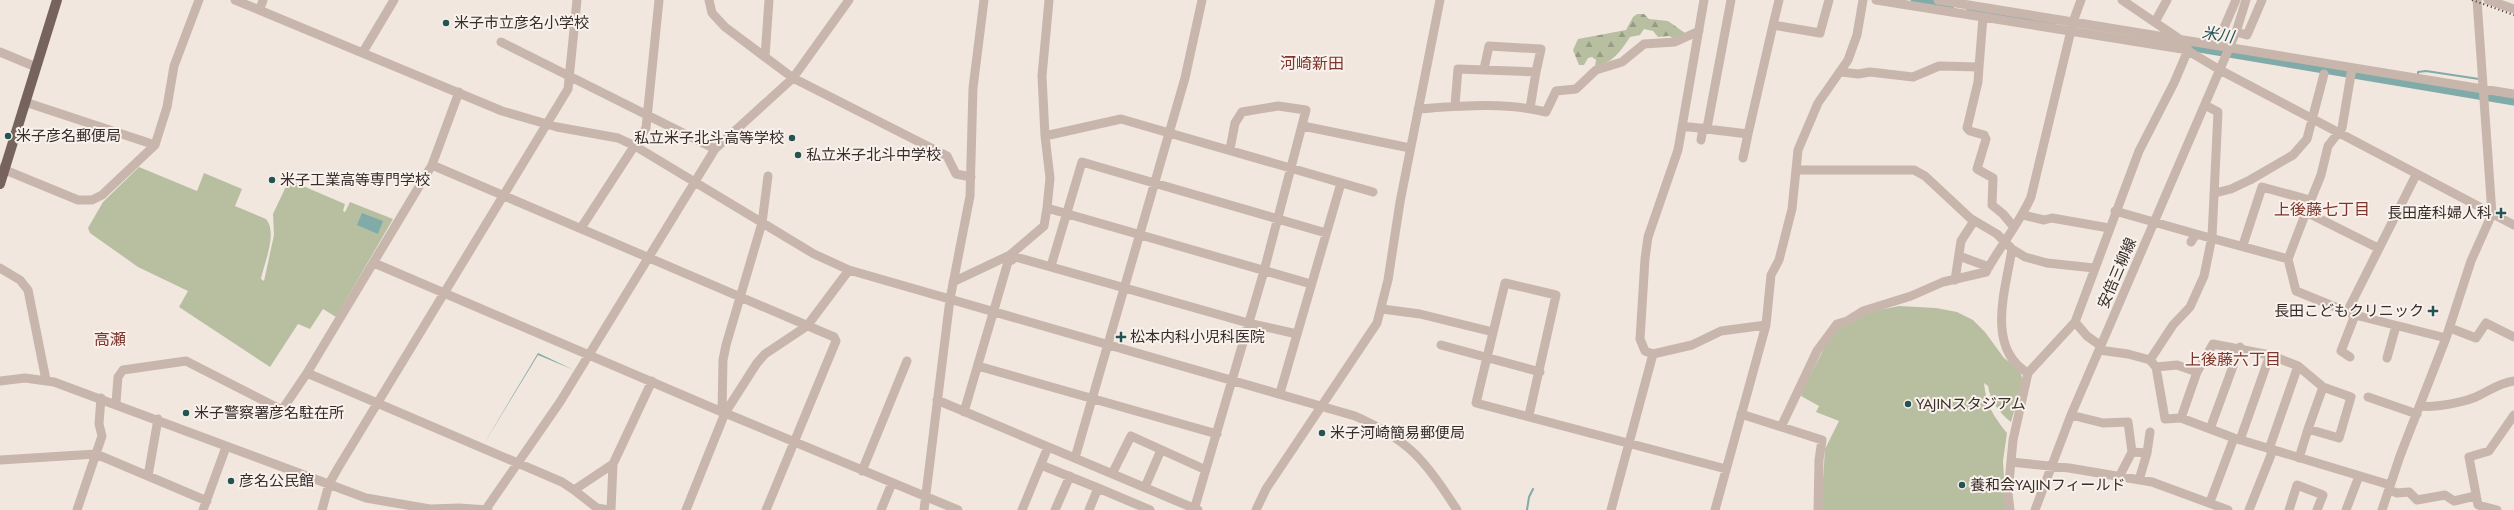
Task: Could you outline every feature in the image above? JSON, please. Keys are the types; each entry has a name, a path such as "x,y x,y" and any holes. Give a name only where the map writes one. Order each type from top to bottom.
{"main road":[{"path":"0,184 2,169 58,0"}],"street":[{"path":"2,169 78,200 92,200 102,195 155,145 167,107 174,66 199,0"},
{"path":"236,0 502,111 546,124 603,134 635,146 762,223 830,262 849,270 1280,393 1355,416 1398,437 1431,470 1457,510"},
{"path":"260,9 264,0"},
{"path":"363,52 394,0"},
{"path":"322,510 329,484 443,293 568,89 577,0"},
{"path":"581,228 646,128 659,0"},
{"path":"708,0 712,13 725,27 793,78 947,156 956,174 971,177"},
{"path":"765,58 769,0"},
{"path":"0,381 25,378 46,380 116,403 366,498 404,508 487,510 560,402 715,149 793,78 849,0"},
{"path":"924,510 950,299 971,177 973,88 984,0"},
{"path":"964,412 1008,262 1011,257 1044,226 1050,178 1042,76 1049,0"},
{"path":"1075,458 1154,183 1170,133 1195,39 1202,0"},
{"path":"1256,510 1266,488 1377,323 1382,309 1410,148 1440,0"},
{"path":"1704,0 1678,150 1648,237 1645,259 1640,339 1645,351 1653,354 1692,345 1720,331 1766,325"},
{"path":"1701,140 1705,128 1731,0"},
{"path":"1744,158 1748,134 1779,0"},
{"path":"1773,25 1820,34 1829,0"},
{"path":"1715,510 1766,325 1772,275 1779,260 1792,209 1798,150 1818,103 1841,72 1857,35 1863,0"},
{"path":"1876,0 1983,17 2178,39 2231,42 2352,71 2485,92 2514,94"},
{"path":"1938,0 2187,49 2221,65 2312,119 2416,175 2514,225"},
{"path":"1781,427 1817,351 1831,330 1863,311 1955,280 1986,272 2013,226 2023,215 2037,176 2073,26 2082,0"},
{"path":"2122,0 2178,39 2187,49"},
{"path":"2231,42 2224,35 2223,30 2236,0"},
{"name":"安倍三柳線","path":"2036,510 2071,415 2205,105 2231,42 2246,0"},
{"path":"2231,42 2247,35 2262,0"},
{"path":"2382,510 2418,410 2450,328 2472,261 2492,214 2485,92 2477,0"},
{"path":"2488,0 2514,9"},
{"path":"2155,22 2164,1"},
{"path":"1983,17 1978,82 1967,128 1970,131 1984,135 1986,139 1977,169 1993,178 1992,205 2003,214 2013,226"},
{"path":"1418,109 1455,105 1530,108 1546,112 1556,91 1576,89 1596,70 1622,62 1644,44 1675,42 1699,31"},
{"path":"501,42 648,117 715,149"},
{"path":"1484,69 1489,46 1541,48 1530,108"},
{"path":"2010,510 2008,493 2011,462 2020,402 2028,373 2075,322 2139,151 2174,83 2187,49"},
{"path":"0,52 36,67"},
{"path":"1841,72 1858,74 1870,72 1912,77 1939,66 1979,67"},
{"path":"1455,105 1458,69 1536,72"},
{"path":"2352,71 2342,128 2328,146 2321,175 2288,259 2296,291 2351,313 2446,338"},
{"path":"2215,193 2231,189 2250,180 2293,155 2307,139 2324,74"},
{"path":"116,403 118,376 123,370 181,361 284,410 432,165 459,92"},
{"path":"25,102 155,145"},
{"path":"2205,105 2218,112 2212,237 2204,276 2190,307 2173,325 2153,364 2165,419 2181,418 2237,439 2359,476 2398,493 2409,492 2417,500 2445,495 2454,501 2475,496"},
{"path":"937,400 1196,509 1264,271 1277,219 1292,169 1306,110 1278,106 1242,112 1234,123 1230,149"},
{"path":"1046,136 1114,118 1121,118 1373,192"},
{"path":"1303,126 1410,148"},
{"path":"1682,126 1748,134"},
{"path":"1051,266 1082,162 1326,233"},
{"path":"432,165 831,335 836,341 766,510"},
{"path":"1797,170 1914,170 1925,176 1943,195 1974,221 2005,241 2012,249 2024,257 2046,264 2094,268"},
{"path":"2350,356 2341,351 2351,313 2378,248 2416,175"},
{"path":"724,413 723,360 762,223 768,176"},
{"path":"1280,393 1341,183"},
{"path":"2243,245 2262,187 2310,200"},
{"path":"1047,208 1311,284"},
{"path":"2116,211 2154,221 2193,238 2212,237 2288,259"},
{"path":"2306,212 2378,248"},
{"path":"2023,215 2044,220 2052,218 2109,228"},
{"path":"1955,280 1961,241 1974,221"},
{"path":"2012,249 2002,318 2003,342 2007,353 2028,373"},
{"path":"1959,256 1989,267"},
{"path":"953,282 1011,257 1016,257 1248,323 1297,334"},
{"path":"374,263 724,413 958,510"},
{"path":"0,268 20,280 28,290 46,380"},
{"path":"686,510 724,413 765,354 807,326 849,270"},
{"path":"1529,415 1540,372 1556,295 1505,283 1476,402 1726,469"},
{"path":"1382,309 1420,314 1493,332"},
{"path":"2075,322 2100,348 2128,354 2153,364 2177,365 2197,372"},
{"path":"2450,328 2476,338 2486,323 2514,337"},
{"path":"2387,358 2396,326"},
{"path":"2181,418 2197,372 2213,344 2240,347 2270,355 2298,366 2323,388 2351,397 2338,438 2308,429"},
{"path":"1441,345 1540,372"},
{"path":"2210,429 2240,347"},
{"path":"1611,510 1653,354"},
{"path":"2210,502 2270,355"},
{"path":"862,471 908,361"},
{"path":"978,366 1092,400 1217,434"},
{"path":"2249,510 2271,450 2298,366"},
{"path":"307,373 518,464 574,490 597,508 610,510 613,464 652,381"},
{"path":"2368,397 2418,410 2479,396 2503,382 2514,381"},
{"path":"2299,458 2323,388"},
{"path":"77,510 102,436 99,424 101,398"},
{"path":"1741,414 1822,440 1819,460 1818,510"},
{"path":"2071,415 2103,423 2128,422 2132,452 2119,476"},
{"path":"2497,510 2478,505 2475,496 2469,457 2489,451 2514,415"},
{"path":"148,476 158,419"},
{"path":"2139,480 2147,453 2150,432"},
{"path":"1112,474 1131,436 1206,470"},
{"path":"204,510 226,446"},
{"path":"1022,510 1048,447"},
{"path":"1145,487 1161,450"},
{"path":"2132,452 2147,453"},
{"path":"0,460 96,454 207,501"},
{"path":"2011,462 2119,476 2165,485 2228,510"},
{"path":"574,490 613,464"},
{"path":"1041,465 1150,510"},
{"path":"1055,510 1070,476"},
{"path":"2346,510 2359,476"},
{"path":"881,510 892,483"},
{"path":"2289,510 2298,485 2323,494 2317,510"},
{"path":"1089,510 1098,488"}],"green space":[{"path":"1637,14 1644,14 1649,19 1668,21 1685,33 1675,39 1669,36 1658,37 1653,31 1644,29 1640,35 1630,37 1616,56 1607,62 1595,66 1596,60 1592,57 1588,58 1584,65 1579,65 1573,50 1578,39 1626,30 1633,17"},
{"path":"139,167 197,191 204,173 242,189 235,206 266,219 271,232 269,248 261,279 264,281 274,235 273,214 289,180 345,204 343,211 345,212 350,202 393,219 336,317 323,309 310,329 298,324 270,367 179,307 188,291 138,267 90,233 88,228 103,202"},
{"path":"1899,306 1936,308 1957,312 1973,320 1985,332 2004,358 2019,369 2023,380 2011,422 1996,406 1988,386 1984,383 1991,410 2007,433 2003,461 2006,510 1821,510 1825,449 1839,421 1816,412 1819,406 1801,396 1804,387 1833,331 1865,313"}],"water":[{"path":"362,213 383,221 378,234 357,225"},
{"path":"538,353 574,370 538,355 482,447"}],"waterway":[{"name":"米川","path":"1916,0 1949,5"},
{"name":"米川","path":"1972,10 2050,23"},
{"name":"米川","path":"2140,37 2514,100"},
{"path":"2418,75 2418,72 2426,71 2479,79"},
{"path":"1527,510 1529,497 1533,489"}],"railway":[{"path":"2472,0 2514,15"}],"place":[{"name":"米子市立彦名小学校","path":"446,23"},
{"name":"米子彦名郵便局","path":"8,136"},
{"name":"私立米子北斗高等学校","path":"792,138"},
{"name":"私立米子北斗中学校","path":"798,155"},
{"name":"米子工業高等専門学校","path":"272,180"},
{"name":"長田産科婦人科","path":"2501,213"},
{"name":"長田こどもクリニック","path":"2433,311"},
{"name":"松本内科小児科医院","path":"1121,337"},
{"name":"YAJINスタジアム","path":"1908,404"},
{"name":"米子警察署彦名駐在所","path":"186,413"},
{"name":"米子河崎簡易郵便局","path":"1322,433"},
{"name":"彦名公民館","path":"231,481"},
{"name":"養和会YAJINフィールド","path":"1962,485"}],"district":[{"name":"河崎新田","path":"1312,63"},
{"name":"上後藤七丁目","path":"2322,209"},
{"name":"高瀬","path":"110,339"},
{"name":"上後藤六丁目","path":"2233,359"}]}
